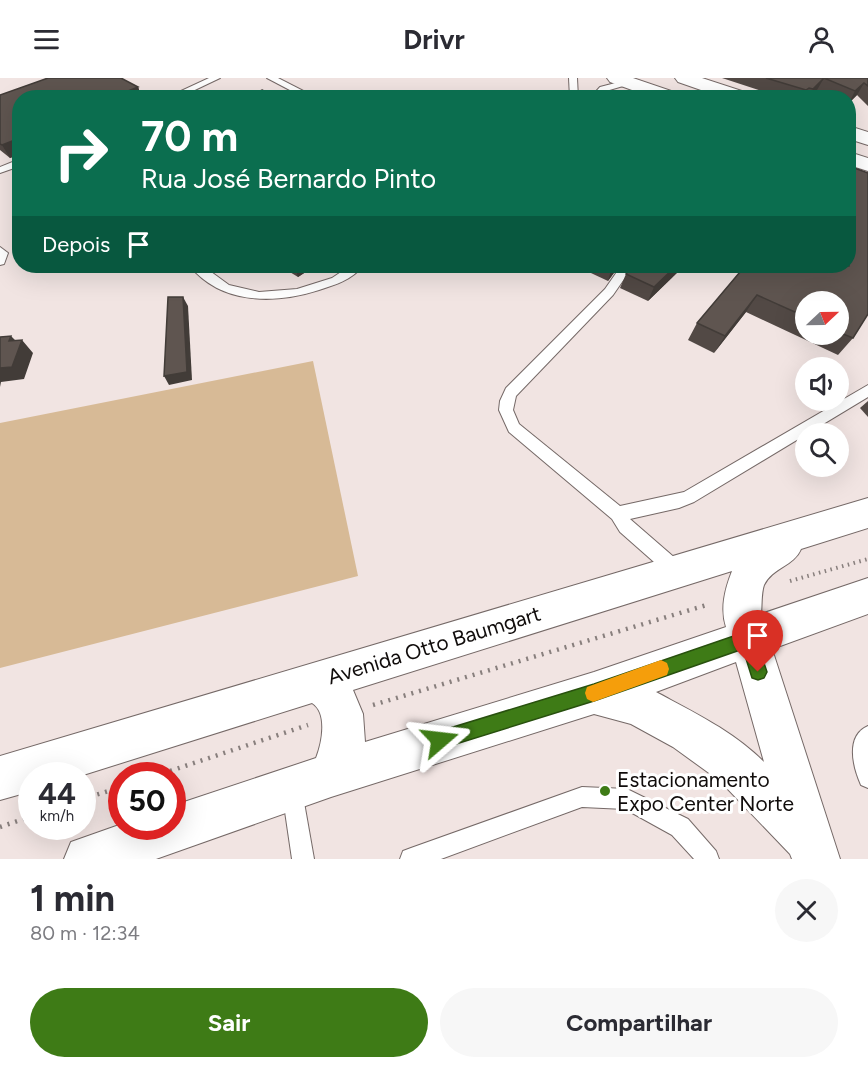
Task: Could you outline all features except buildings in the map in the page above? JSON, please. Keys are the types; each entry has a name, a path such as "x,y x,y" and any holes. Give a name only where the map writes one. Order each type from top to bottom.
{"main road":[{"path":"684,78 720,90"},
{"path":"622,80 650,90"},
{"name":"Avenida Otto Baumgart","path":"0,778 868,513"},
{"path":"805,533 801,540 762,560 748,575 743,594 742,616 813,850"},
{"path":"88,859 331,775 594,693 868,596"},
{"path":"315,681 331,692 342,714 343,746 331,775"},
{"path":"594,693 638,705 688,732 725,757 736,765 813,850"}],"lane":[{"path":"188,90 216,78"},
{"path":"271,78 296,90"},
{"path":"602,90 622,80"},
{"path":"0,251 2,253 0,261"},
{"path":"205,273 225,288 260,296 297,293 336,281 347,273"},
{"path":"622,273 609,292 511,392 505,408 514,428 618,514 626,527 677,571"},
{"path":"618,514 689,497 868,390"},
{"path":"868,736 864,743 862,762 868,778"},
{"path":"291,789 303,859"},
{"path":"411,859 582,797 627,799 680,827 708,859"}],"path":[{"path":"186,766 342,714 868,559"},
{"path":"0,826 18,820"}],"shaded area":[{"path":"313,361 358,576 0,668 0,423"}],"slow traffic":[{"path":"593,693 661,669"}],"place":[{"name":"Estacionamento Expo Center Norte","path":"605,791"}],"route":[{"path":"440,740 594,693 748,639 758,672"}]}
